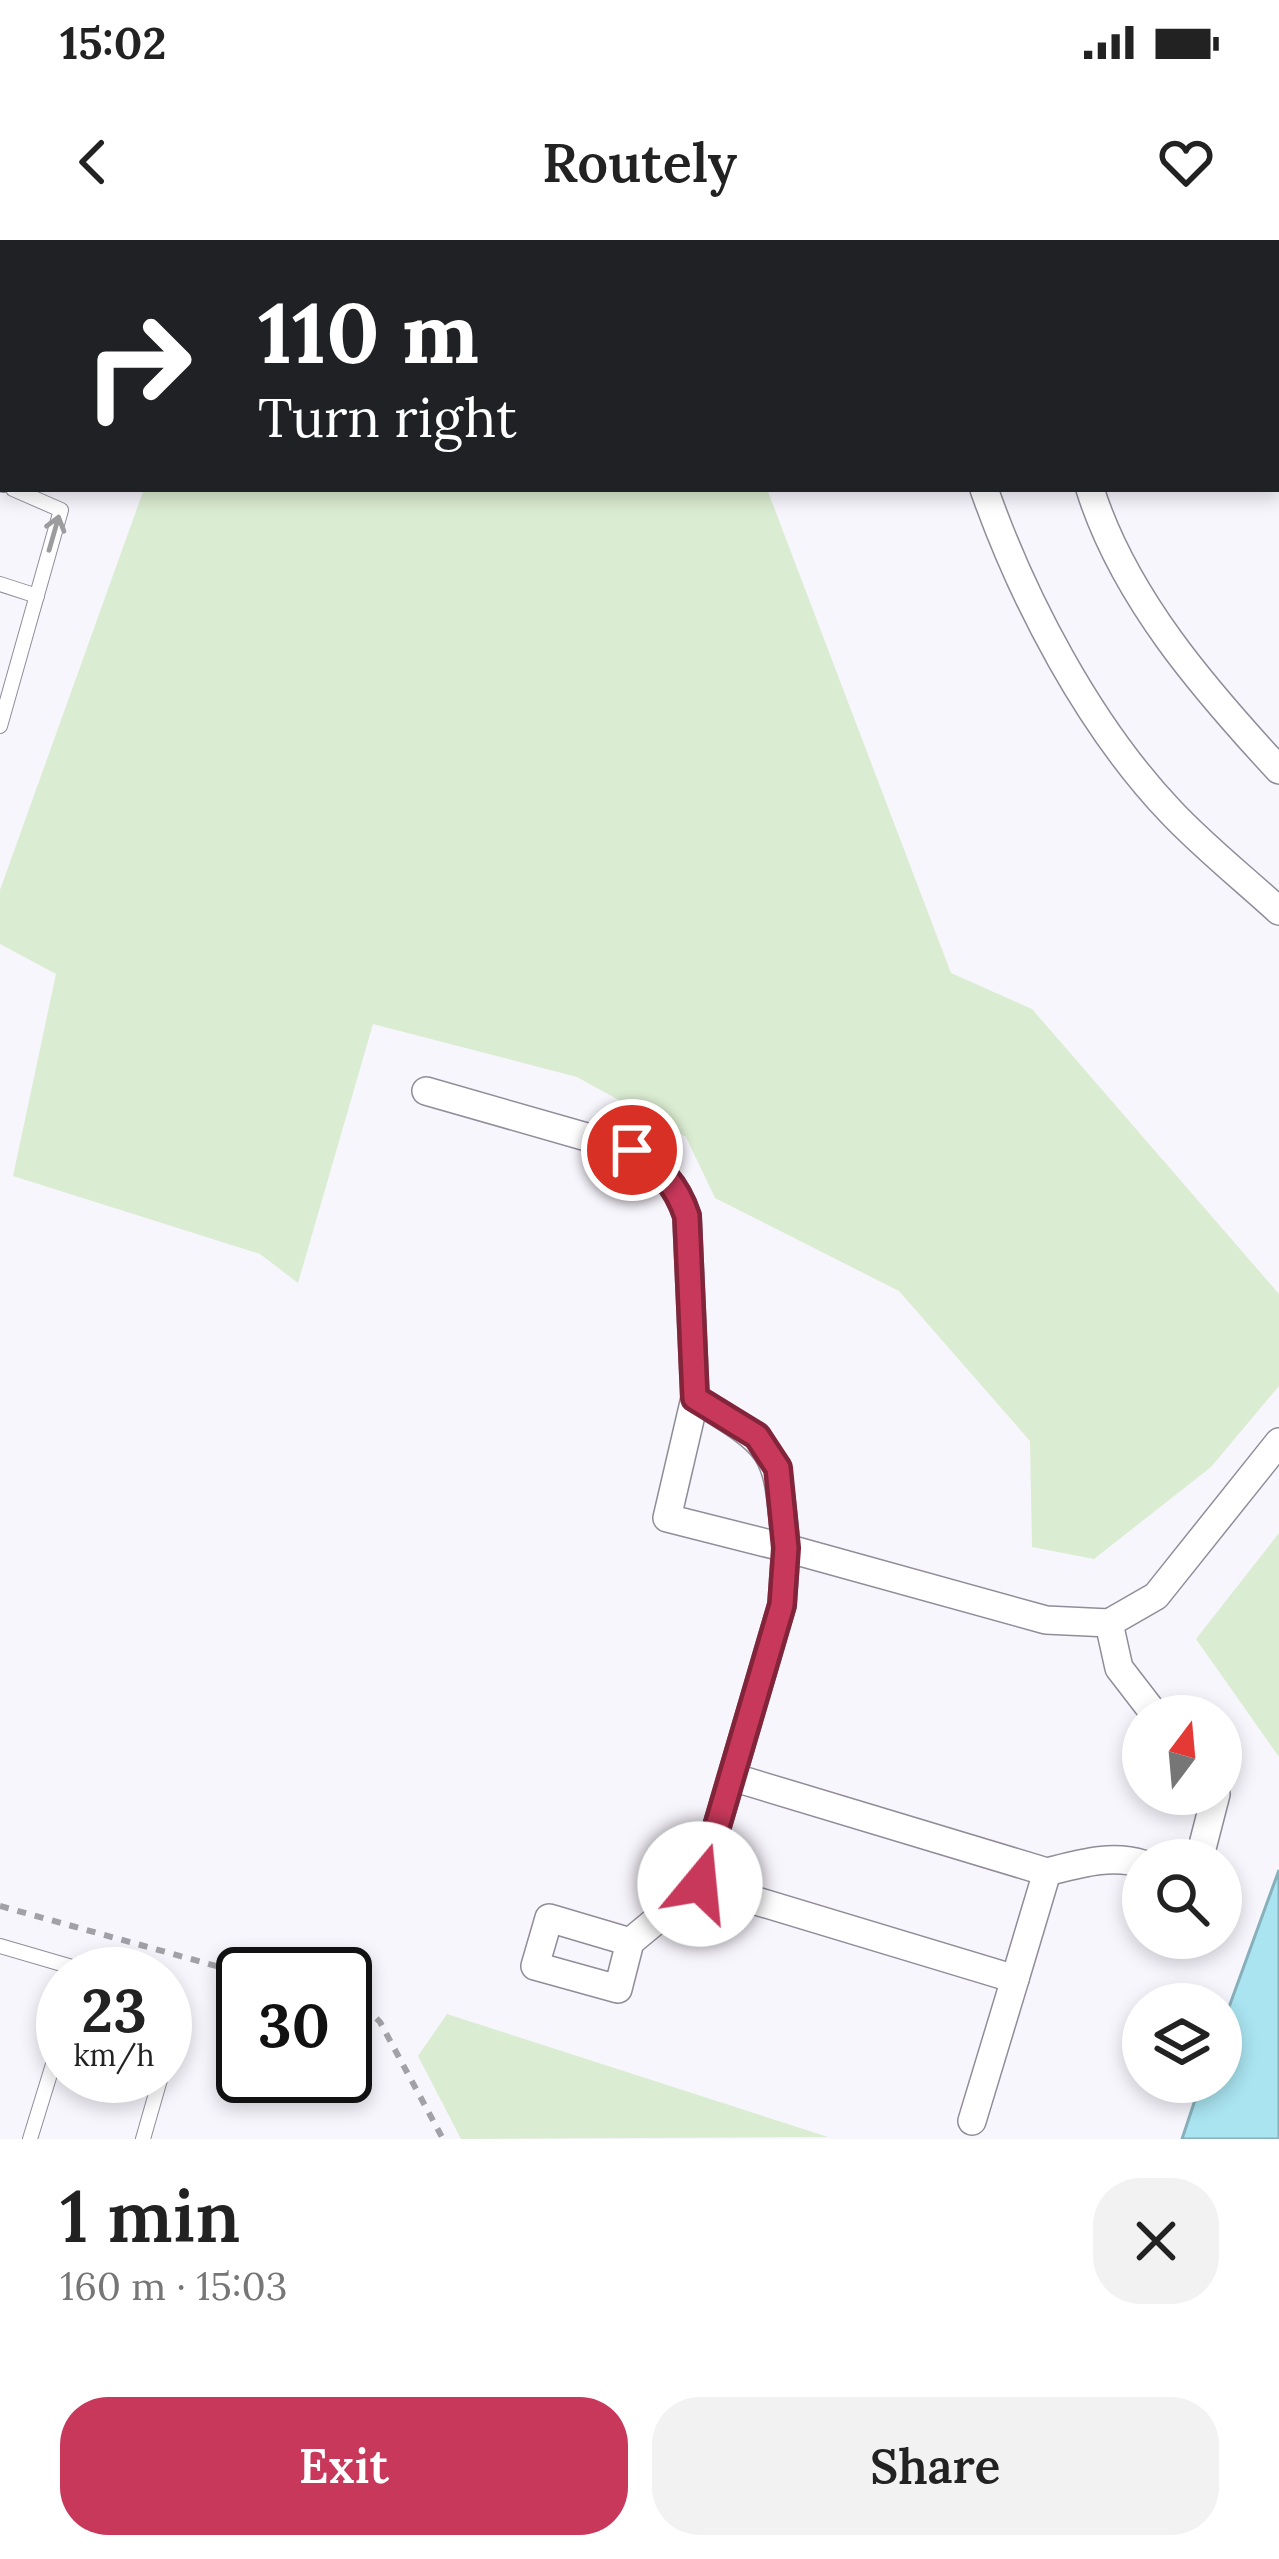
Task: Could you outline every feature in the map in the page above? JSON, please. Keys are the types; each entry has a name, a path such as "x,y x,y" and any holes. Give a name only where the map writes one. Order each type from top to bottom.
{"street":[{"path":"985,492 1008,558 1086,702 1170,811 1279,911"},
{"path":"1091,492 1146,603 1199,682 1279,770"},
{"path":"426,1091 632,1150 678,1188 687,1216 695,1398 667,1518 1046,1620 1108,1623 1156,1596 1279,1442"},
{"path":"630,1942 700,1884 782,1605 786,1548 778,1468 757,1436 695,1398"},
{"path":"1108,1623 1119,1668 1140,1695"},
{"path":"732,1777 1047,1872 1095,1860 1122,1859"},
{"path":"972,2121 1047,1872"},
{"path":"700,1884 1015,1979"}],"lane":[{"path":"0,726 61,510 20,492"},
{"path":"0,584 37,596"},
{"path":"0,1946 36,1957"},
{"path":"31,2139 42,2103"},
{"path":"143,2139 153,2103"}],"path":[{"path":"0,1906 216,1966"},
{"path":"372,2014 443,2139"}],"green space":[{"path":"143,492 768,492 951,973 1032,1009 1279,1294 1279,1386 1211,1467 1094,1559 1032,1547 1030,1441 899,1291 715,1198 686,1137 577,1077 373,1024 298,1283 260,1254 13,1176 56,974 0,944 0,890"},
{"path":"1279,1533 1279,1757 1242,1704 1242,1695 1235,1695 1196,1639"},
{"path":"447,2014 828,2137 461,2139 418,2056"}],"water":[{"path":"1279,1870 1279,2139 1182,2139 1194,2103 1242,2103 1242,1983 1238,1983"}],"route":[{"path":"632,1150 678,1188 687,1216 695,1398 757,1436 778,1468 786,1548 782,1605 700,1884"}]}
